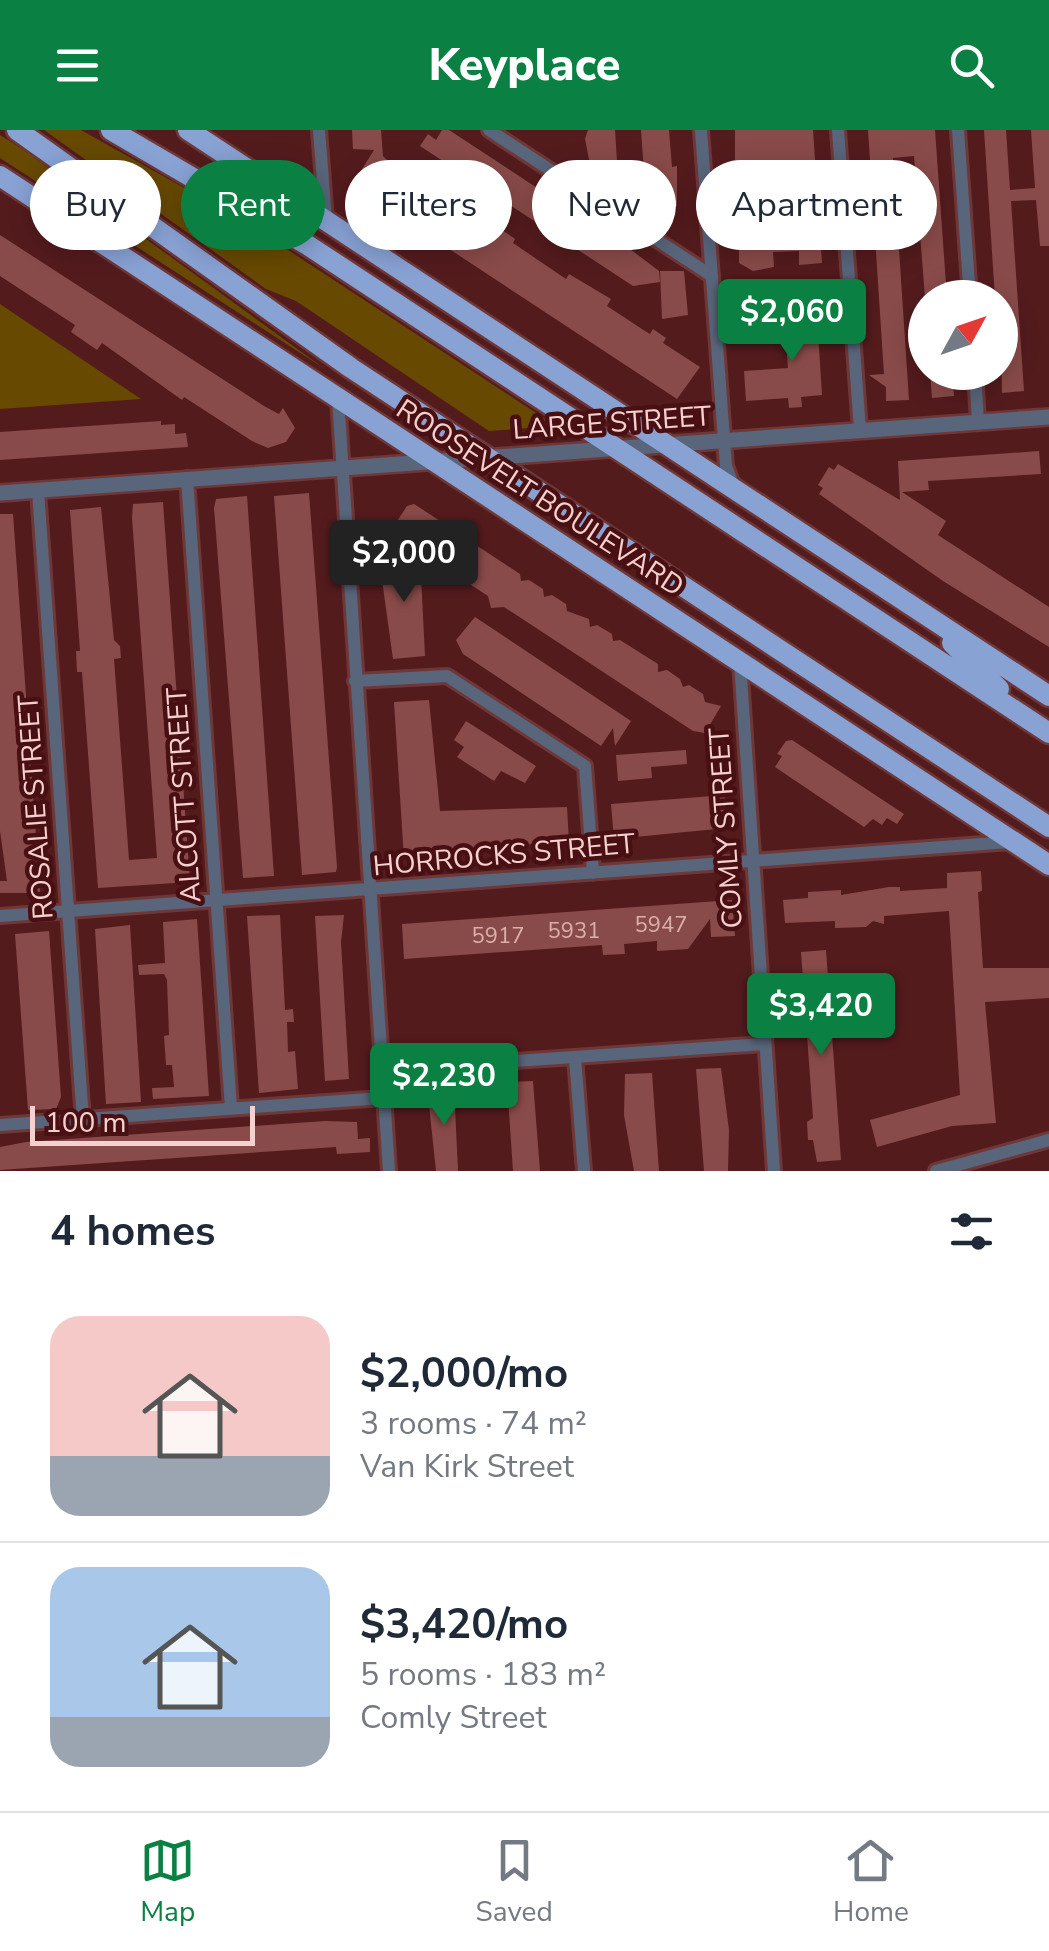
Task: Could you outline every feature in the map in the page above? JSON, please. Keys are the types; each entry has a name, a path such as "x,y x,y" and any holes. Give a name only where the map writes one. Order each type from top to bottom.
{"highway":[{"name":"ROOSEVELT BOULEVARD","path":"17,130 321,348 1049,827"},
{"path":"111,130 306,244 1040,728"},
{"path":"188,130 1049,696"},
{"name":"ROOSEVELT BOULEVARD","path":"0,176 1049,866"},
{"path":"920,611 1040,728"},
{"path":"984,785 1049,843"}],"street":[{"path":"318,130 326,220"},
{"path":"490,130 712,276"},
{"path":"701,130 727,474 736,490"},
{"path":"838,130 860,430"},
{"path":"958,130 969,280"},
{"path":"976,390 978,422"},
{"path":"338,398 388,1171"},
{"name":"LARGE STREET","path":"0,493 1049,417"},
{"name":"ALCOTT STREET","path":"186,478 231,1108"},
{"name":"ROSALIE STREET","path":"38,491 83,1120"},
{"name":"COMLY STREET","path":"740,662 774,1171"},
{"path":"355,682 448,676 585,766 593,872"},
{"name":"HORROCKS STREET","path":"0,916 1013,842"},
{"path":"382,1070 765,1044"},
{"path":"576,1058 584,1171"},
{"path":"0,1125 383,1098"},
{"path":"936,1171 966,1167 1049,1140"}],"shaded area":[{"path":"44,130 81,130 135,160 86,160"},
{"path":"0,135 38,160 30,160 30,177 0,158"},
{"path":"161,175 181,186 181,228 161,214"},
{"path":"142,250 161,250 325,369"},
{"path":"212,250 288,250 556,426 489,431 296,301 266,289"},
{"path":"0,304 141,399 0,409"}],"building":[{"path":"352,130 381,130 383,156 387,160 368,160 374,150 353,149"},
{"path":"442,130 449,130 495,160 441,160 420,146 428,134 436,140"},
{"path":"588,130 615,130 617,160 589,160 585,139"},
{"path":"641,130 669,130 671,160 643,160"},
{"path":"735,130 813,130 815,160 735,160"},
{"path":"868,130 935,130 946,280 924,280 921,250 937,250 937,160 914,160 914,156 870,160"},
{"path":"984,130 1006,130 1010,190 1035,188 1031,130 1049,130 1049,246 1040,246 1036,200 1011,201 1016,280 994,280"},
{"path":"512,171 532,185 532,220 512,206"},
{"path":"0,235 264,406 279,414 283,408 295,428 286,442 268,448 252,441 184,397 182,400 102,343 97,350 71,332 75,325 0,276"},
{"path":"512,237 513,243 566,279 569,274 611,299 607,306 650,334 653,329 666,338 663,343 700,367 677,399 451,250 512,250"},
{"path":"578,250 631,250 659,271 660,282 633,286"},
{"path":"739,250 821,250 822,263 799,265 799,251 773,252 774,267 753,271 739,263"},
{"path":"876,250 899,250 909,400 886,401 886,387 869,375 884,374"},
{"path":"660,271 684,271 688,315 662,319"},
{"path":"816,300 822,395 801,397 802,407 789,408 788,398 746,401 744,371 788,368 786,343 795,343 792,302"},
{"path":"1018,303 1024,391 1002,393 1018,390"},
{"path":"931,390 954,390 954,396 932,398"},
{"path":"161,421 161,425 175,424 175,434 186,433 188,447 0,460 0,432"},
{"path":"1039,451 1041,474 928,481 929,490 902,492 946,521 938,535 1049,607 1049,647 943,581 819,494 823,488 818,485 829,467 834,470 838,464 900,500 898,461"},
{"path":"309,493 337,867 336,872 302,875 274,496"},
{"path":"247,496 274,876 243,878 214,508 216,499"},
{"path":"163,502 190,882 98,888 82,672 77,672 76,651 80,651 70,510 101,507 114,640 120,646 121,658 114,659 129,860 157,858 132,518 133,504"},
{"path":"414,504 451,528 452,536 461,535 520,574 521,581 529,580 543,589 544,597 552,595 566,604 567,611 589,619 590,627 597,625 612,634 613,641 620,640 658,664 658,672 667,670 680,679 683,687 689,685 703,694 705,702 721,706 705,733 693,731 504,607 491,608 488,596 390,532 407,506"},
{"path":"0,514 13,514 40,892 33,893 0,893 0,881 7,881 0,831"},
{"path":"420,556 425,656 393,659 379,558"},
{"path":"475,617 631,721 615,746 613,728 601,746 463,654 456,640"},
{"path":"429,700 440,811 567,807 569,842 440,850 441,857 404,859 394,702"},
{"path":"466,721 536,766 525,783 501,771 494,781 457,757 464,747 454,740"},
{"path":"792,740 904,814 897,824 887,818 882,825 873,819 864,827 775,767 782,756 777,754 786,741"},
{"path":"686,750 687,764 651,767 652,778 618,781 616,755"},
{"path":"725,795 727,828 614,839 611,804"},
{"path":"981,871 982,891 978,892 983,968 1049,968 1049,998 985,1002 996,1123 952,1126 877,1147 870,1120 960,1095 949,911 884,916 884,924 873,921 866,927 835,928 835,921 785,923 783,900 808,898 808,892 841,890 841,895 889,887 900,887 900,891 947,888 947,873"},
{"path":"732,900 735,936 711,937 710,919 688,949 657,951 657,941 624,944 625,954 603,955 602,945 404,959 402,924"},
{"path":"280,915 285,1010 293,1009 294,1022 287,1022 288,1052 295,1051 298,1089 259,1093 247,916"},
{"path":"344,915 341,942 349,1079 325,1081 315,916"},
{"path":"197,919 209,1096 153,1099 152,1088 174,1087 172,1065 166,1065 164,1036 169,1035 167,980 164,974 139,975 138,965 165,963 163,922"},
{"path":"130,925 141,1102 106,1104 95,929"},
{"path":"49,931 61,1097 56,1109 28,1110 15,934"},
{"path":"826,950 841,1160 817,1162 813,1140 808,1140 807,1122 813,1118 801,952"},
{"path":"721,1068 729,1130 728,1171 704,1171 696,1069"},
{"path":"652,1073 659,1171 634,1171 624,1115 625,1074"},
{"path":"533,1081 540,1171 513,1171 507,1082"},
{"path":"454,1086 458,1171 436,1171 428,1096 430,1088"},
{"path":"357,1122 358,1139 370,1138 370,1152 337,1154 336,1147 0,1170 0,1147 26,1142"}]}
